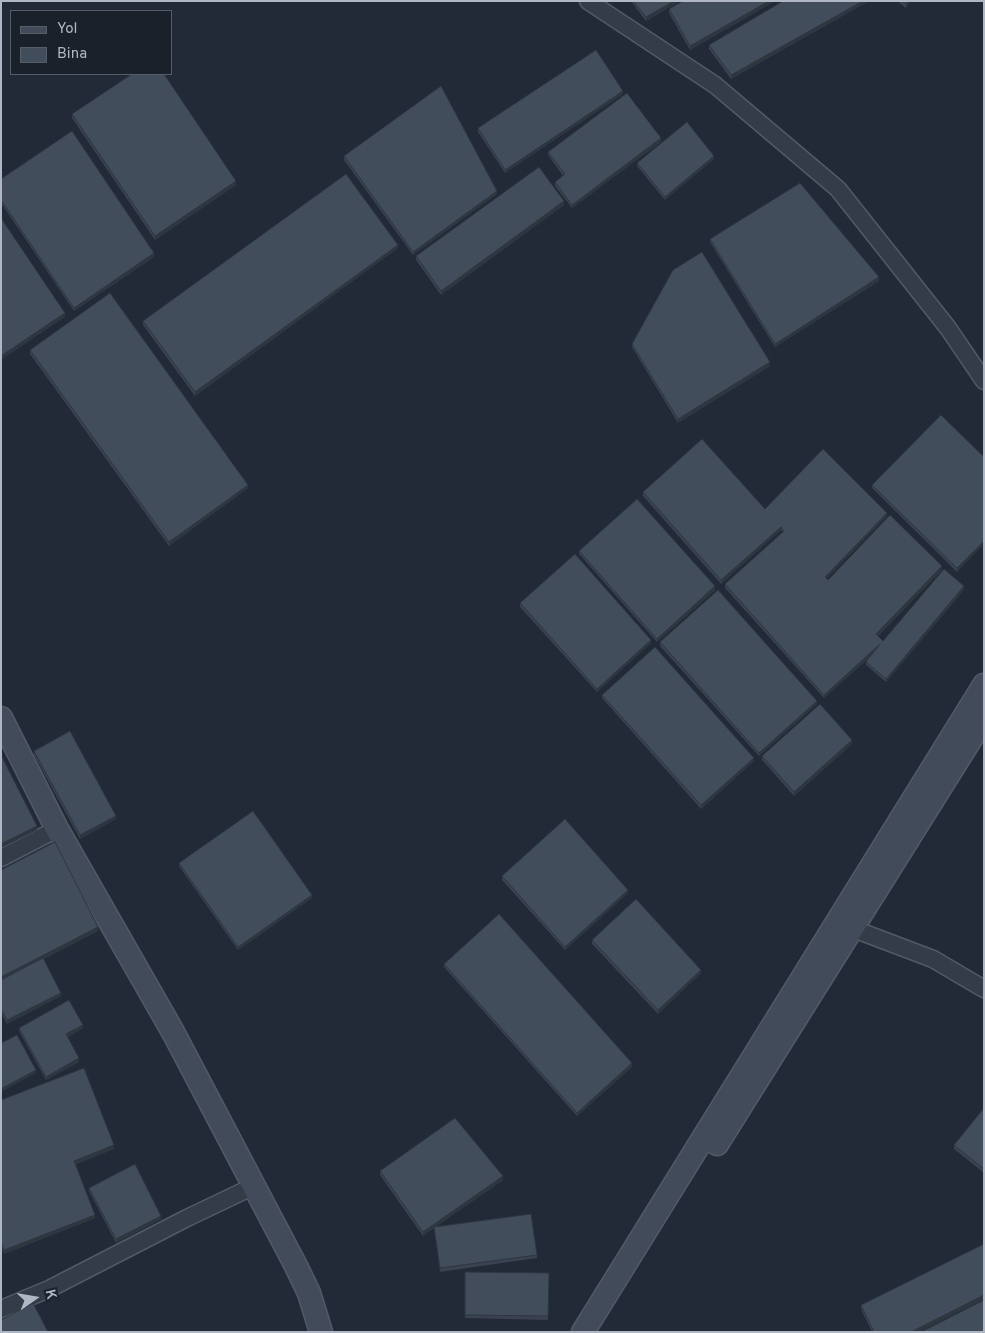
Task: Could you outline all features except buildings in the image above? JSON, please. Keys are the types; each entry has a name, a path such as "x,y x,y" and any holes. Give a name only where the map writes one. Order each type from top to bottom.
{"street":[{"path":"588,1 715,85 838,189 948,328 984,380"},
{"path":"583,1332 984,685"},
{"path":"1,718 57,829 173,1032 303,1280 321,1332"},
{"path":"601,1332 984,718"},
{"path":"1,858 57,829"},
{"path":"852,928 933,959 984,989"},
{"path":"1,1309 49,1289 254,1186"}]}
